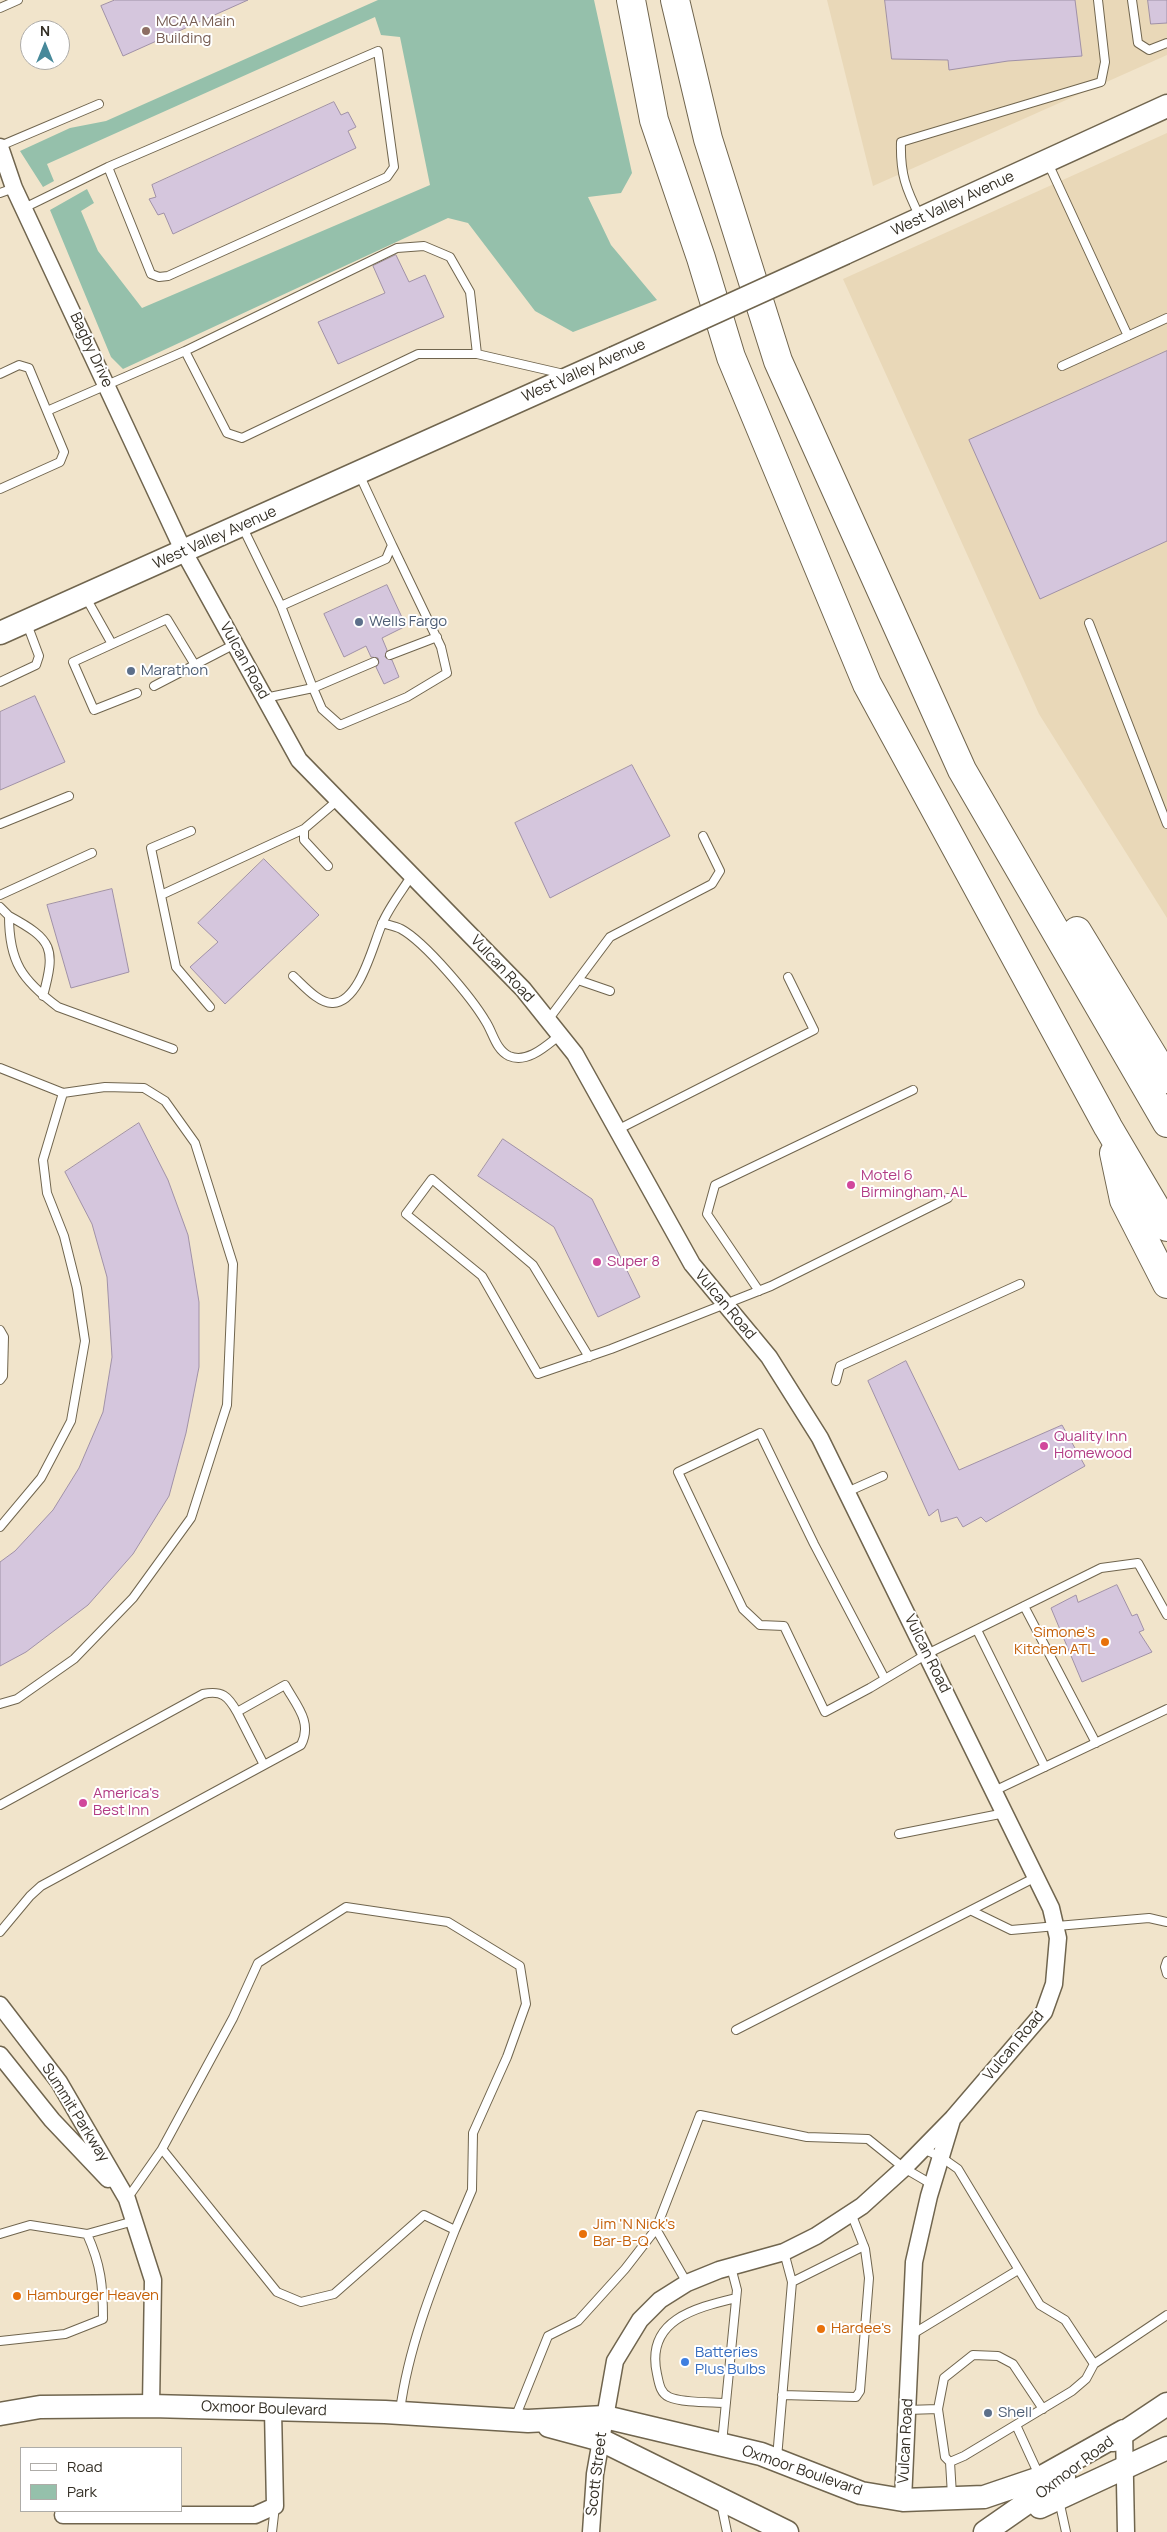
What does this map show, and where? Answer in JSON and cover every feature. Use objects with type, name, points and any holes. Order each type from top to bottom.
[{"type":"highway","points":[[631,0],[654,120],[701,258],[731,357],[867,684],[1108,1127],[1167,1227]]},
{"type":"highway","points":[[675,0],[708,140],[778,361],[962,770],[1167,1123]]},
{"type":"highway","points":[[962,770],[1028,852],[1167,1079]]},
{"type":"highway","points":[[1108,1127],[1124,1200],[1167,1284]]},
{"type":"main road","name":"West Valley Avenue","points":[[0,634],[614,358],[1167,106]]},
{"type":"main road","name":"Oxmoor Road","points":[[985,2532],[1059,2481],[1124,2431],[1167,2404]]},
{"type":"main road","name":"Oxmoor Boulevard","points":[[0,2414],[40,2407],[151,2406],[400,2413],[521,2420],[604,2417],[722,2444],[777,2460],[860,2493],[903,2500],[984,2496],[1040,2478],[1124,2431]]},
{"type":"main road","name":"Oxmoor Boulevard","points":[[521,2420],[600,2440],[787,2532]]},
{"type":"main road","name":"Oxmoor Road","points":[[985,2532],[1167,2448]]},
{"type":"street","name":"Bagby Drive","points":[[0,147],[7,191],[24,208],[184,552]]},
{"type":"street","name":"Vulcan Road","points":[[184,552],[299,760],[523,989],[575,1054],[692,1264],[769,1356],[820,1438],[1052,1908],[1058,1938],[1054,1984],[1044,2012],[952,2118],[904,2168],[851,2213],[816,2236],[784,2252],[731,2266],[687,2283],[660,2300],[640,2320],[615,2361],[604,2417]]},
{"type":"street","name":"Summit Parkway","points":[[2,2011],[59,2082],[127,2199],[153,2280],[151,2406]]},
{"type":"street","name":"Summit Parkway","points":[[0,2055],[52,2120],[127,2199]]},
{"type":"street","name":"Vulcan Road","points":[[903,2500],[914,2262],[952,2118]]},
{"type":"street","points":[[63,2515],[255,2515],[275,2506],[273,2410]]},
{"type":"street","name":"Scott Street","points":[[591,2532],[595,2474],[604,2417]]},
{"type":"street","points":[[1124,2431],[1126,2532]]},
{"type":"lane","points":[[0,8],[18,0]]},
{"type":"lane","points":[[921,219],[906,190],[902,175],[901,142],[1101,82],[1105,62],[1098,0]]},
{"type":"lane","points":[[1132,0],[1138,43],[1149,50],[1167,43]]},
{"type":"lane","points":[[24,208],[108,167],[378,51],[394,167],[387,177],[168,276],[160,277],[151,274],[108,167]]},
{"type":"lane","points":[[0,147],[99,104]]},
{"type":"lane","points":[[1048,161],[1128,336]]},
{"type":"lane","points":[[47,411],[185,351],[397,248],[424,246],[450,257],[470,292],[477,354]]},
{"type":"lane","points":[[1062,366],[1167,318]]},
{"type":"lane","points":[[185,351],[227,433],[242,438],[418,354],[477,354],[573,376]]},
{"type":"lane","points":[[0,374],[19,365],[28,368],[64,452],[60,462],[0,488]]},
{"type":"lane","points":[[242,526],[281,606],[322,709],[340,725],[407,697],[448,673],[437,637],[359,473]]},
{"type":"lane","points":[[281,606],[386,559],[392,545]]},
{"type":"lane","points":[[85,596],[112,644]]},
{"type":"lane","points":[[137,693],[94,710],[73,662],[167,619],[195,664]]},
{"type":"lane","points":[[0,682],[36,665],[39,656],[26,622]]},
{"type":"lane","points":[[1089,623],[1167,824]]},
{"type":"lane","points":[[390,655],[437,637]]},
{"type":"lane","points":[[154,686],[235,644]]},
{"type":"lane","points":[[265,698],[313,688],[374,662]]},
{"type":"lane","points":[[0,824],[69,796]]},
{"type":"lane","points":[[161,894],[304,829],[338,800]]},
{"type":"lane","points":[[304,829],[304,840],[328,866]]},
{"type":"lane","points":[[191,831],[151,848],[176,968],[210,1007]]},
{"type":"lane","points":[[548,1020],[610,937],[712,884],[720,871],[703,836]]},
{"type":"lane","points":[[0,895],[92,853]]},
{"type":"lane","points":[[293,976],[324,1002],[335,1003],[344,999],[362,975],[382,923],[412,875]]},
{"type":"lane","points":[[0,907],[9,916],[36,930],[44,938],[51,966],[43,996]]},
{"type":"lane","points":[[9,916],[9,937],[19,972],[43,996],[58,1007],[173,1049]]},
{"type":"lane","points":[[382,923],[401,929],[469,995],[487,1023],[497,1046],[510,1056],[524,1057],[539,1052],[560,1035]]},
{"type":"lane","points":[[618,1130],[814,1030],[788,977]]},
{"type":"lane","points":[[578,980],[610,991]]},
{"type":"lane","points":[[0,1068],[64,1093],[106,1087],[144,1088],[165,1101],[195,1143],[233,1264],[227,1405],[191,1518],[133,1598],[74,1659],[17,1698],[0,1704]]},
{"type":"lane","points":[[759,1291],[707,1214],[715,1185],[913,1090]]},
{"type":"lane","points":[[0,1526],[41,1478],[71,1420],[85,1341],[77,1288],[64,1236],[47,1193],[43,1160],[64,1093]]},
{"type":"lane","points":[[589,1356],[533,1265],[432,1178],[406,1214],[482,1276],[538,1374],[589,1356],[759,1291],[948,1198]]},
{"type":"lane","points":[[836,1381],[840,1366],[1020,1284]]},
{"type":"lane","points":[[0,1330],[4,1337],[3,1376],[0,1380]]},
{"type":"lane","points":[[885,1679],[814,1544],[760,1433],[678,1472],[743,1609],[760,1625],[784,1626],[825,1712],[885,1679],[927,1654],[1101,1568],[1138,1564],[1167,1615]]},
{"type":"lane","points":[[847,1492],[883,1476]]},
{"type":"lane","points":[[1024,1606],[1096,1743]]},
{"type":"lane","points":[[977,1630],[1045,1767]]},
{"type":"lane","points":[[2,1930],[30,1896],[42,1886],[302,1745],[307,1734],[306,1722],[285,1685],[237,1712]]},
{"type":"lane","points":[[0,1805],[203,1694],[222,1693],[229,1698],[264,1765]]},
{"type":"lane","points":[[994,1791],[1167,1709]]},
{"type":"lane","points":[[899,1834],[1005,1813]]},
{"type":"lane","points":[[736,2030],[1036,1878]]},
{"type":"lane","points":[[127,2199],[162,2150],[233,2018],[258,1963],[346,1907],[448,1922],[520,1966],[526,2004],[507,2057],[473,2133],[472,2190],[432,2286],[407,2370],[400,2413]]},
{"type":"lane","points":[[972,1911],[1011,1930],[1148,1918],[1167,1922]]},
{"type":"lane","points":[[0,1919],[2,1930]]},
{"type":"lane","points":[[1167,1961],[1165,1967],[1167,1974]]},
{"type":"lane","points":[[521,2420],[548,2336],[578,2321],[625,2269],[656,2229],[700,2115],[807,2137],[868,2139],[904,2168],[933,2185]]},
{"type":"lane","points":[[923,2149],[942,2157],[958,2169],[1040,2305],[1065,2320],[1094,2364]]},
{"type":"lane","points":[[162,2150],[277,2292],[301,2302],[334,2294],[424,2215],[455,2230]]},
{"type":"lane","points":[[782,2395],[856,2397],[860,2390],[869,2278],[864,2246],[851,2213]]},
{"type":"lane","points":[[0,2234],[30,2225],[87,2234],[134,2221]]},
{"type":"lane","points":[[656,2229],[687,2283]]},
{"type":"lane","points":[[0,2341],[65,2334],[103,2319],[103,2294],[99,2262],[87,2234]]},
{"type":"lane","points":[[792,2282],[864,2246]]},
{"type":"lane","points":[[777,2460],[792,2282],[784,2252]]},
{"type":"lane","points":[[722,2444],[737,2290],[731,2266]]},
{"type":"lane","points":[[911,2335],[1018,2270]]},
{"type":"lane","points":[[726,2402],[678,2399],[668,2397],[662,2392],[656,2368],[657,2344],[663,2330],[672,2321],[686,2314],[736,2298]]},
{"type":"lane","points":[[950,2462],[964,2456],[1072,2392],[1086,2378],[1094,2364],[1167,2315]]},
{"type":"lane","points":[[952,2498],[950,2462],[945,2457],[938,2409],[944,2378],[974,2355],[998,2356],[1013,2364],[1043,2409]]},
{"type":"lane","points":[[907,2410],[938,2409]]},
{"type":"lane","points":[[1016,2425],[1040,2478]]},
{"type":"lane","points":[[1059,2498],[1066,2532]]},
{"type":"lane","points":[[720,2499],[727,2532]]},
{"type":"lane","points":[[272,2532],[275,2506]]},
{"type":"shaded area","points":[[827,0],[1167,0],[1167,55],[873,186]]},
{"type":"shaded area","points":[[1167,133],[1167,918],[1039,714],[843,279]]},
{"type":"green space","points":[[378,0],[594,0],[632,173],[621,193],[588,197],[611,245],[657,300],[573,332],[535,311],[468,223],[448,218],[123,369],[111,357],[50,210],[87,189],[94,203],[81,211],[98,251],[142,308],[430,185],[400,37],[381,35],[375,17],[47,164],[54,181],[43,187],[20,151],[70,128],[106,121]]},
{"type":"building","name":"MCAA Main Building","points":[[115,0],[248,0],[123,56],[101,6]]},
{"type":"building","points":[[885,0],[1075,0],[1082,56],[1008,61],[949,70],[948,60],[892,59]]},
{"type":"building","points":[[1148,0],[1167,0],[1167,23],[1151,24]]},
{"type":"building","points":[[334,102],[341,115],[348,112],[356,127],[348,131],[356,148],[173,234],[164,213],[158,215],[149,199],[156,197],[152,185]]},
{"type":"building","points":[[396,255],[409,282],[425,275],[444,317],[338,364],[318,322],[385,293],[373,266]]},
{"type":"building","points":[[1167,351],[1167,541],[1040,599],[969,440]]},
{"type":"building","points":[[387,585],[406,626],[382,638],[387,650],[385,657],[392,660],[399,677],[384,684],[376,667],[379,663],[378,658],[371,657],[366,646],[344,657],[324,614]]},
{"type":"building","points":[[35,696],[65,762],[0,790],[0,712]]},
{"type":"building","points":[[632,765],[670,836],[550,898],[515,823]]},
{"type":"building","points":[[264,859],[319,915],[225,1004],[190,967],[218,942],[198,923]]},
{"type":"building","points":[[112,889],[129,972],[71,988],[47,905]]},
{"type":"building","points":[[139,1123],[168,1180],[188,1235],[199,1302],[199,1367],[186,1433],[169,1496],[133,1554],[88,1605],[26,1652],[0,1666],[0,1562],[15,1551],[53,1510],[79,1468],[103,1412],[112,1357],[107,1277],[92,1224],[65,1172]]},
{"type":"building","name":"Super 8","points":[[503,1139],[592,1199],[640,1297],[598,1317],[554,1227],[478,1176]]},
{"type":"building","name":"Quality Inn Homewood","points":[[906,1361],[959,1470],[1062,1425],[1085,1466],[986,1522],[981,1517],[963,1527],[957,1517],[941,1522],[938,1509],[929,1516],[868,1381]]},
{"type":"building","name":"Simone's Kitchen ATL","points":[[1117,1585],[1132,1616],[1137,1614],[1144,1630],[1139,1632],[1152,1652],[1082,1682],[1051,1608],[1076,1595],[1078,1602]]},
{"type":"place","name":"MCAA Main Building","points":[[146,31]]},
{"type":"place","name":"Wells Fargo","points":[[359,622]]},
{"type":"place","name":"Marathon","points":[[131,671]]},
{"type":"place","name":"Motel 6 Birmingham, AL","points":[[851,1185]]},
{"type":"place","name":"Super 8","points":[[597,1262]]},
{"type":"place","name":"Quality Inn Homewood","points":[[1044,1446]]},
{"type":"place","name":"Simone's Kitchen ATL","points":[[1105,1642]]},
{"type":"place","name":"America's Best Inn","points":[[83,1803]]},
{"type":"place","name":"Jim 'N Nick's Bar-B-Q","points":[[583,2234]]},
{"type":"place","name":"Hamburger Heaven","points":[[17,2296]]},
{"type":"place","name":"Hardee's","points":[[821,2329]]},
{"type":"place","name":"Batteries Plus Bulbs","points":[[685,2362]]},
{"type":"place","name":"Shell","points":[[988,2413]]}]
